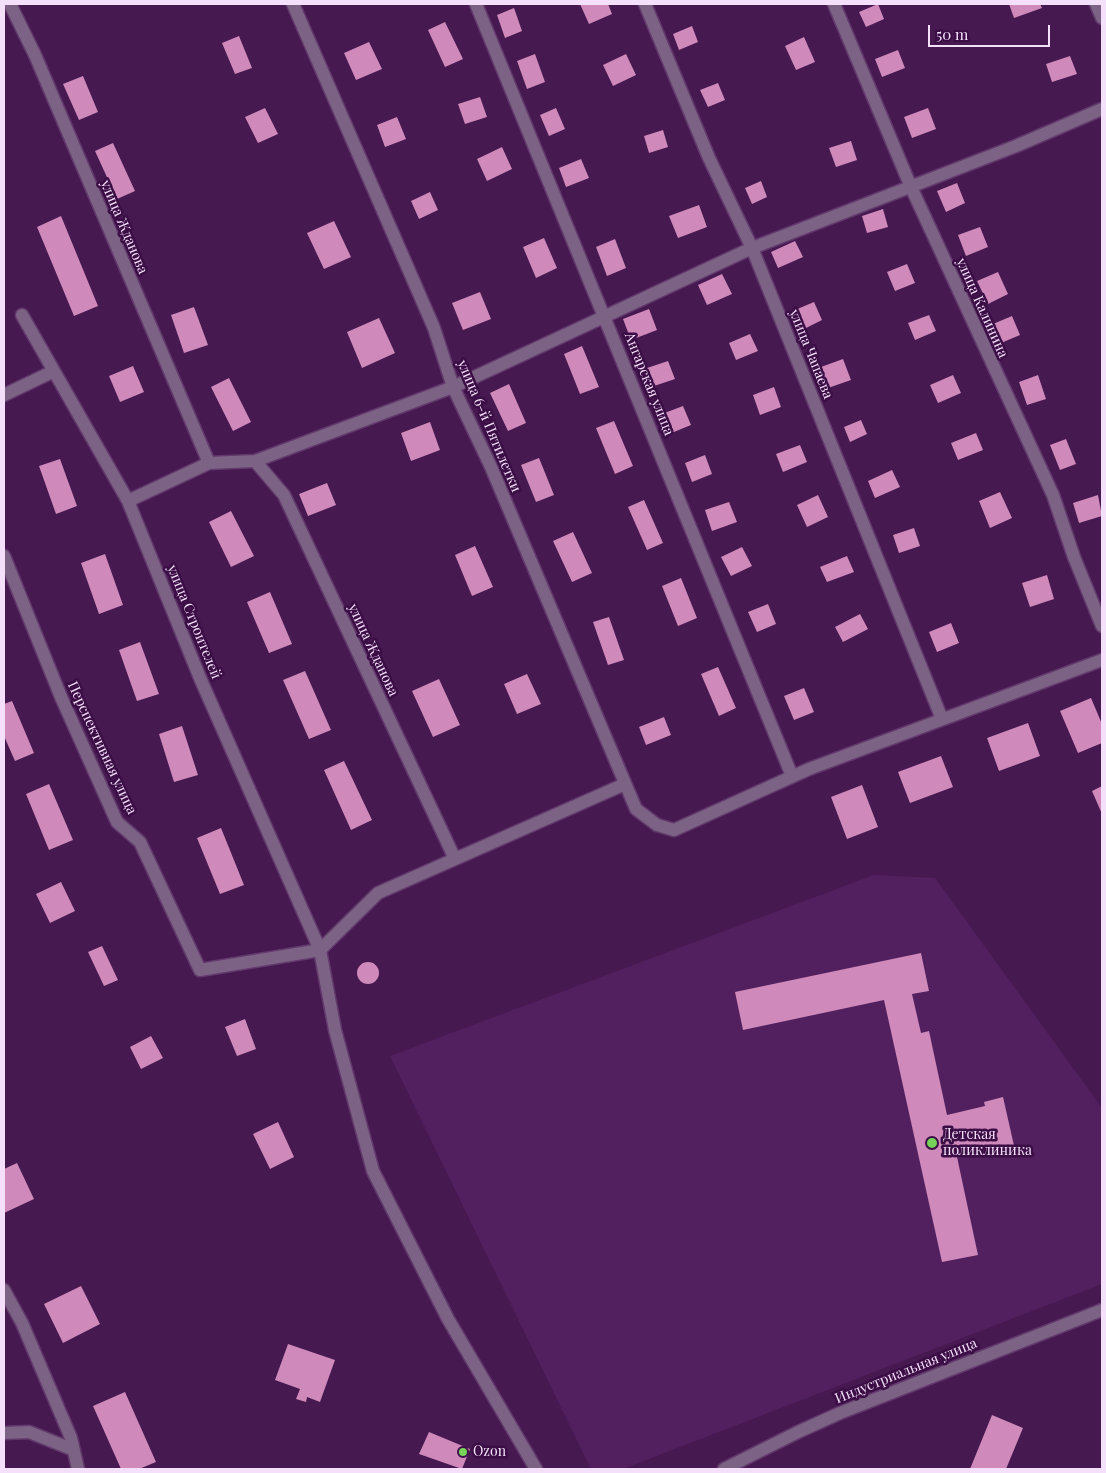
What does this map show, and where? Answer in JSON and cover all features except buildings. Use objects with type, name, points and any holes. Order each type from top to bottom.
[{"type":"street","name":"улица Жданова","points":[[10,4],[35,55],[208,463]]},
{"type":"street","name":"улица 6-й Пятилетки","points":[[293,4],[434,328],[453,387],[491,467],[636,809],[657,825],[674,830],[792,776]]},
{"type":"street","name":"Ангарская улица","points":[[476,4],[792,776]]},
{"type":"street","name":"улица Чапаева","points":[[645,4],[709,158],[752,248],[942,719]]},
{"type":"street","name":"улица Калинина","points":[[834,4],[910,187],[1053,496],[1074,557],[1102,626]]},
{"type":"street","points":[[1096,4],[1102,18]]},
{"type":"street","points":[[128,501],[208,463],[255,461],[453,387],[752,248],[1016,146],[1102,109]]},
{"type":"street","name":"улица Строителей","points":[[22,315],[128,501],[200,678],[320,950],[335,1030],[373,1171],[448,1319],[536,1469]]},
{"type":"street","points":[[4,395],[54,372]]},
{"type":"street","name":"улица Жданова","points":[[255,461],[284,495],[455,859]]},
{"type":"street","name":"Перспективная улица","points":[[4,556],[61,697],[117,822],[140,842],[200,970],[320,950]]},
{"type":"street","points":[[792,776],[1102,660]]},
{"type":"street","points":[[320,950],[378,893],[625,784]]},
{"type":"street","points":[[4,1290],[22,1323],[71,1438],[78,1469]]},
{"type":"street","name":"Индустриальная улица","points":[[724,1469],[840,1413],[1102,1310]]},
{"type":"street","points":[[4,1433],[29,1432],[74,1450]]},
{"type":"shaded area","points":[[874,875],[935,878],[1102,1108],[1102,1284],[623,1469],[591,1469],[390,1056]]},
{"type":"place","name":"Детская поликлиника","points":[[932,1143]]},
{"type":"place","name":"Ozon","points":[[463,1452]]}]
